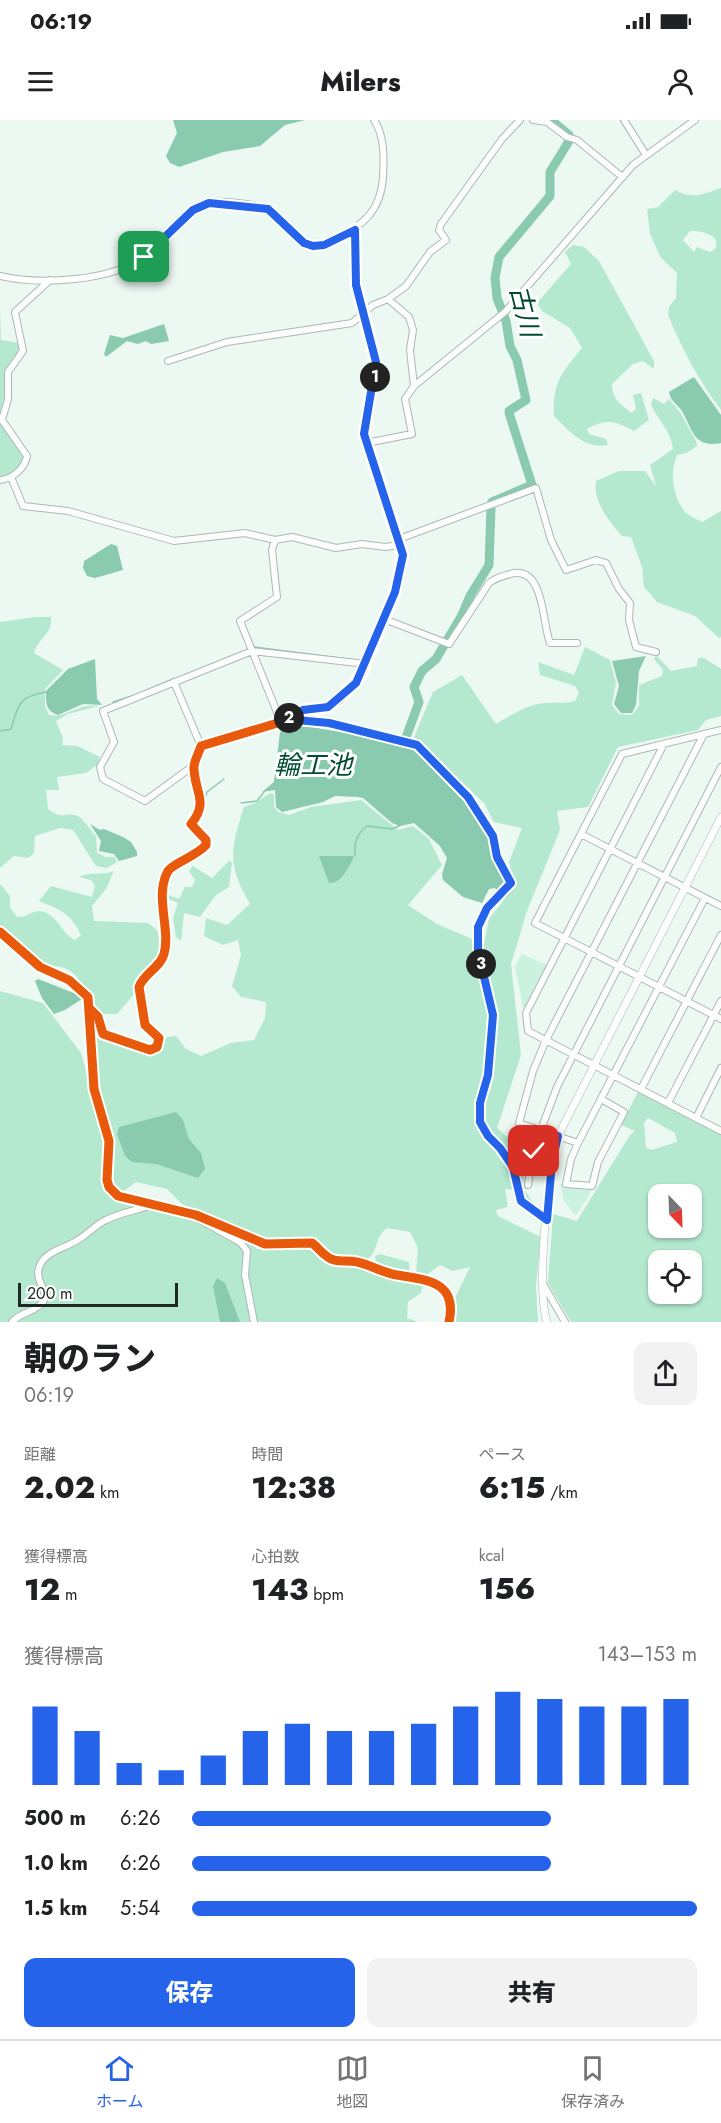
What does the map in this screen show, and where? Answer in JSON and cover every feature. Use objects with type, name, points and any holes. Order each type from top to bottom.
[{"type":"street","points":[[0,276],[50,280],[90,277],[122,269],[144,257],[193,210],[209,203],[268,209],[304,243],[313,246],[324,245],[355,230],[372,213],[381,189],[382,144],[374,120]]},
{"type":"street","points":[[168,361],[227,342],[352,322],[373,304],[388,298],[410,282],[430,252],[446,240],[439,230],[441,224],[502,139],[520,120]]},
{"type":"street","points":[[624,120],[646,154]]},
{"type":"street","points":[[366,443],[412,434],[405,399],[414,386],[504,313],[621,176],[646,154],[695,120]]},
{"type":"street","points":[[536,121],[548,121],[569,137],[587,146],[621,176]]},
{"type":"street","points":[[201,746],[284,721],[303,710],[334,704],[356,683],[366,664],[398,581],[403,555],[366,443],[364,430],[376,362],[354,271],[355,230]]},
{"type":"street","points":[[0,480],[11,477],[26,462],[27,456],[2,420],[8,399],[8,372],[23,351],[15,312],[50,280]]},
{"type":"street","points":[[388,298],[409,317],[413,330],[410,350],[414,386]]},
{"type":"street","points":[[11,477],[23,506],[68,511],[174,541],[245,533],[275,540],[292,537],[336,549],[362,544],[385,547],[536,488],[551,540],[566,570],[596,560],[606,563],[613,579],[630,603],[629,620],[636,647],[656,652]]},
{"type":"street","points":[[275,540],[272,550],[277,597],[240,621],[284,721]]},
{"type":"street","points":[[384,619],[449,644],[489,584],[495,579],[516,573],[524,575],[536,586],[550,643],[577,643]]},
{"type":"street","points":[[193,766],[145,801],[103,780],[99,772],[114,742],[103,711],[252,651],[366,664]]},
{"type":"street","points":[[90,1009],[98,1017],[104,1034],[150,1050],[159,1045],[159,1038],[144,1021],[140,987],[143,980],[159,964],[164,954],[162,890],[172,867],[196,856],[206,845],[206,840],[190,824],[200,806],[193,766],[201,746],[174,682]]},
{"type":"street","points":[[284,721],[329,723],[405,740],[429,755],[468,797],[493,836],[497,857],[511,883],[487,908],[478,927],[478,951],[493,1015],[488,1075],[480,1103],[480,1122],[488,1136],[500,1148],[513,1167],[521,1201],[547,1220]]},
{"type":"street","points":[[721,730],[622,754],[535,922],[721,1019]]},
{"type":"street","points":[[578,1143],[519,1123],[533,1071],[546,1040],[704,734]]},
{"type":"street","points":[[664,744],[526,1013],[528,1031],[721,1131]]},
{"type":"street","points":[[528,1185],[540,1130],[573,1054],[721,767]]},
{"type":"street","points":[[547,1322],[543,1284],[552,1162],[558,1136],[721,817]]},
{"type":"street","points":[[581,834],[721,906]]},
{"type":"street","points":[[601,1099],[624,1112],[597,1162],[592,1186],[567,1184],[571,1159],[578,1143],[705,898]]},
{"type":"street","points":[[0,932],[40,967],[81,988],[88,997],[94,1089],[109,1141],[106,1172],[109,1187],[118,1196],[196,1215],[265,1244],[312,1243],[327,1258],[358,1262],[395,1275],[429,1279],[438,1284],[446,1296],[450,1309],[449,1322]]},
{"type":"street","points":[[641,1089],[721,935]]},
{"type":"street","points":[[668,1103],[721,1001]]},
{"type":"street","points":[[696,1118],[721,1068]]},
{"type":"street","points":[[12,1322],[16,1317],[41,1305],[46,1296],[38,1278],[39,1268],[45,1258],[78,1240],[104,1220],[156,1204]]},
{"type":"street","points":[[196,1215],[200,1220],[240,1242],[247,1251],[246,1275],[254,1322]]},
{"type":"street","points":[[543,1284],[565,1322]]},
{"type":"shaded area","points":[[721,188],[721,410],[705,388],[668,315],[669,307],[676,298],[677,273],[661,258],[650,234],[647,209],[658,207],[675,190],[693,195]],"holes":[[[690,231],[710,235],[716,240],[716,248],[710,252],[697,247],[694,252],[683,240]]]},
{"type":"shaded area","points":[[573,245],[584,247],[599,261],[654,361],[654,369],[643,361],[633,364],[612,384],[615,398],[632,413],[636,408],[633,395],[641,393],[649,420],[634,431],[611,422],[600,423],[587,429],[589,434],[606,439],[608,445],[592,445],[584,442],[554,416],[557,386],[569,364],[582,348],[570,328],[542,311],[537,303],[571,264],[565,252]]},
{"type":"shaded area","points":[[0,310],[1,340],[20,343],[16,358],[4,375],[4,399],[0,419]]},
{"type":"shaded area","points":[[653,398],[664,404],[669,399],[680,412],[696,441],[697,446],[686,453],[677,455],[673,469],[673,484],[681,506],[687,513],[702,522],[721,511],[721,637],[719,638],[695,616],[657,602],[644,587],[642,567],[631,537],[622,536],[599,504],[596,481],[619,471],[645,471],[656,486],[650,465],[673,449],[670,436],[651,404]]},
{"type":"shaded area","points":[[0,424],[24,454],[16,469],[0,477]]},
{"type":"shaded area","points":[[51,617],[51,623],[48,632],[34,653],[63,670],[45,689],[45,706],[49,715],[61,715],[85,706],[99,706],[68,714],[56,721],[63,738],[62,745],[77,746],[100,757],[97,765],[86,773],[57,777],[59,790],[46,790],[48,809],[60,815],[78,816],[84,821],[96,836],[97,853],[106,857],[115,857],[117,862],[107,868],[96,866],[73,830],[60,828],[35,836],[34,853],[28,858],[14,856],[0,868],[0,622]]},
{"type":"shaded area","points":[[585,647],[610,660],[616,683],[612,705],[619,714],[632,715],[639,706],[639,685],[662,676],[663,670],[654,659],[656,655],[671,671],[697,666],[698,658],[704,658],[721,669],[721,716],[706,720],[698,730],[618,747],[588,807],[557,811],[560,830],[527,911],[511,964],[521,1055],[497,1128],[515,1144],[514,1156],[525,1161],[523,1188],[539,1211],[515,1190],[505,1189],[508,1207],[496,1210],[498,1216],[541,1237],[536,1286],[538,1322],[454,1322],[453,1302],[470,1267],[453,1271],[440,1265],[428,1274],[416,1273],[418,1248],[410,1232],[387,1228],[368,1259],[337,1258],[314,1242],[269,1240],[204,1215],[182,1204],[167,1189],[136,1182],[120,1194],[113,1186],[109,1173],[112,1143],[97,1094],[93,1014],[96,1017],[99,1032],[149,1051],[159,1049],[167,1037],[176,1036],[186,1049],[201,1056],[231,1043],[254,1040],[265,1018],[266,1002],[241,997],[232,986],[241,955],[238,940],[223,945],[204,936],[206,918],[227,925],[250,904],[237,878],[233,857],[244,807],[270,793],[274,794],[274,806],[278,812],[289,815],[311,807],[361,800],[398,830],[413,826],[429,839],[442,865],[408,905],[437,924],[484,944],[489,919],[515,886],[509,862],[522,828],[494,822],[484,803],[414,737],[433,692],[462,675],[496,724],[532,705],[575,701],[579,693],[575,686],[540,675],[538,662],[574,675]]},
{"type":"shaded area","points":[[229,861],[232,863],[229,887],[216,895],[200,917],[184,913],[181,941],[176,937],[173,918],[178,903],[165,897],[165,894],[179,899],[185,887],[192,887],[195,880],[189,871],[193,866],[212,878]]},
{"type":"shaded area","points":[[114,871],[106,889],[92,906],[94,921],[148,923],[157,930],[160,943],[159,958],[139,981],[136,992],[117,1014],[100,1014],[76,976],[67,969],[36,959],[0,925],[0,884],[10,896],[10,907],[17,917],[36,911],[51,915],[75,940],[81,935],[69,917],[39,901],[51,886],[92,897],[95,886],[91,880],[79,877]]},
{"type":"shaded area","points":[[522,954],[547,965],[524,1012],[515,967]]},
{"type":"shaded area","points":[[0,991],[43,1003],[81,1053],[106,1143],[104,1180],[112,1198],[168,1210],[211,1223],[246,1239],[257,1249],[312,1247],[330,1265],[349,1263],[394,1278],[424,1281],[421,1293],[408,1302],[407,1318],[418,1322],[0,1322]]},
{"type":"shaded area","points":[[638,1092],[721,1135],[721,1322],[571,1322],[548,1283],[553,1214],[577,1221],[630,1135],[635,1131],[621,1125]],"holes":[[[648,1118],[675,1133],[677,1142],[651,1150],[646,1147],[644,1123]]]},
{"type":"shaded area","points":[[560,1184],[593,1188],[576,1216],[564,1201]]},
{"type":"shaded area","points":[[380,1254],[409,1262],[410,1273],[377,1265],[375,1256]]},
{"type":"water","points":[[173,120],[305,120],[285,125],[260,146],[223,152],[179,167],[170,163],[166,156],[177,133]]},
{"type":"water","points":[[164,324],[169,341],[151,344],[146,341],[138,344],[127,341],[106,357],[104,354],[110,335],[123,338]]},
{"type":"water","points":[[694,377],[721,415],[721,443],[712,444],[699,440],[682,411],[672,400],[669,392]]},
{"type":"water","points":[[111,544],[117,546],[123,570],[95,578],[87,576],[83,568],[84,561]]},
{"type":"water","points":[[646,656],[639,671],[636,705],[632,713],[621,713],[614,704],[619,686],[612,661]]},
{"type":"water","points":[[95,659],[97,699],[102,705],[83,704],[58,715],[48,709],[46,691],[68,669]]},
{"type":"water","name":"輪工池","points":[[300,725],[404,743],[427,758],[463,797],[483,824],[495,846],[508,883],[499,893],[495,888],[489,889],[482,903],[463,897],[443,880],[442,874],[447,858],[440,846],[414,823],[400,826],[392,823],[363,798],[335,796],[323,802],[282,812],[276,807],[275,790],[262,792],[274,782],[280,732]]},
{"type":"water","points":[[90,824],[131,842],[137,856],[119,861],[114,854],[99,851],[101,841]]},
{"type":"water","points":[[319,856],[353,856],[353,859],[341,878],[329,883]]},
{"type":"water","points":[[38,979],[79,995],[82,999],[54,1014],[42,998],[35,981]]},
{"type":"water","points":[[176,1112],[183,1120],[189,1139],[201,1153],[205,1169],[198,1178],[156,1164],[132,1162],[125,1156],[117,1134],[119,1127]]},
{"type":"water","points":[[217,1278],[225,1283],[240,1322],[220,1322],[213,1286]]},
{"type":"waterway","name":"古川","points":[[492,502],[532,485],[509,411],[526,400],[517,360],[510,346],[506,321],[497,298],[495,278],[499,257],[550,196],[550,172],[569,141],[569,135],[551,120]]},
{"type":"waterway","name":"古川","points":[[404,743],[419,702],[414,687],[422,671],[436,659],[489,565],[491,508]]},
{"type":"waterway","points":[[254,647],[363,661]]},
{"type":"waterway","points":[[145,691],[173,679]]},
{"type":"waterway","points":[[0,731],[11,729],[18,708],[25,699],[46,692]]},
{"type":"waterway","points":[[113,702],[132,696]]},
{"type":"waterway","points":[[199,817],[207,792],[224,779]]},
{"type":"waterway","points":[[241,803],[257,801],[264,792]]},
{"type":"waterway","points":[[355,856],[356,840],[367,826],[392,829],[401,825]]},
{"type":"cycle path","points":[[90,1009],[98,1017],[103,1034],[150,1050],[157,1047],[159,1038],[145,1025],[139,987],[164,954],[166,934],[162,891],[168,871],[206,845],[206,840],[191,824],[199,810],[200,803],[194,766],[201,746],[281,722],[303,710],[328,707],[339,700],[360,677],[395,592],[403,555],[364,434],[376,362],[356,285],[355,229]]},
{"type":"cycle path","points":[[0,932],[40,967],[69,980],[88,997],[94,1089],[109,1141],[107,1180],[109,1187],[118,1196],[196,1215],[265,1244],[312,1243],[334,1260],[357,1262],[392,1274],[429,1281],[444,1290],[449,1298],[451,1308],[449,1322]]},
{"type":"route","points":[[144,257],[193,210],[215,202],[268,209],[308,245],[324,245],[355,230],[356,285],[376,362],[364,434],[403,555],[395,592],[356,683],[334,704],[328,707],[303,710],[286,719],[329,723],[414,743],[429,755],[468,797],[485,822],[493,836],[497,857],[511,885],[487,908],[478,927],[478,951],[493,1015],[488,1042],[488,1075],[480,1103],[480,1122],[488,1136],[500,1148],[513,1167],[521,1201],[537,1215],[547,1220],[552,1162],[558,1136],[540,1130],[534,1151]]}]
